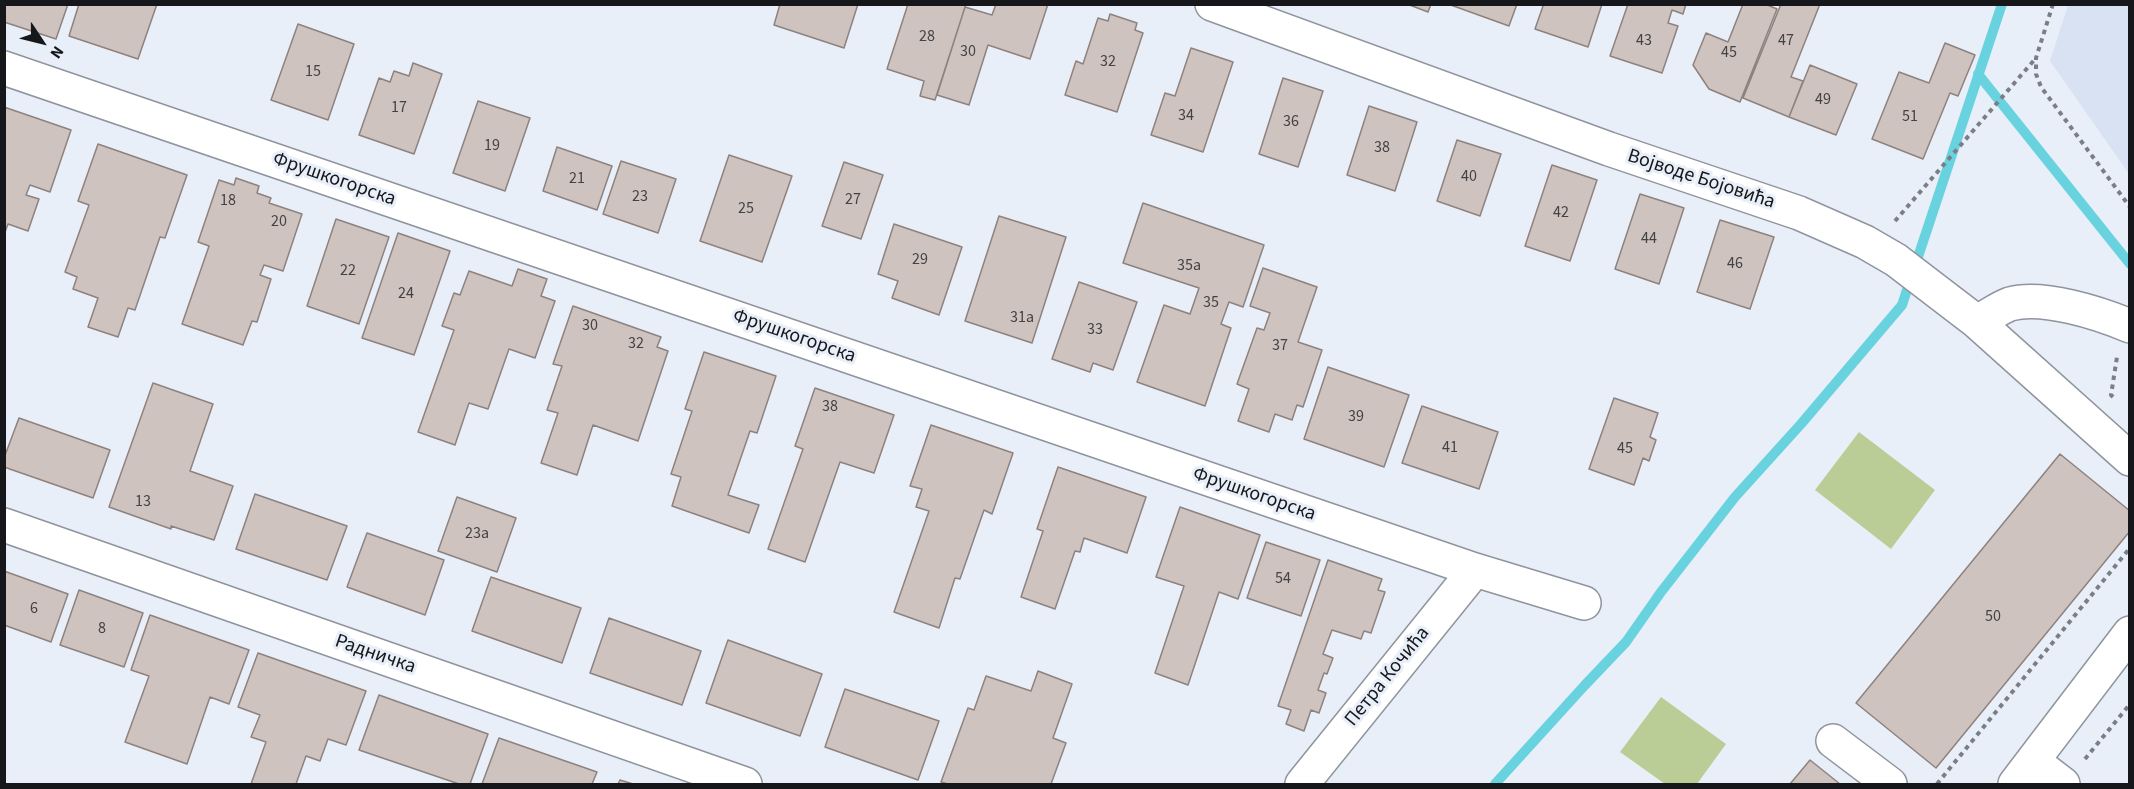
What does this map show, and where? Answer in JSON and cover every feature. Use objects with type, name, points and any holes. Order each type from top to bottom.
[{"type":"street","name":"Војводе Бојовића","points":[[1212,4],[1609,149],[1799,213],[1884,253],[1930,284],[1977,322],[2130,459]]},
{"type":"street","name":"Фрушкогорска","points":[[4,68],[1474,570],[1584,603]]},
{"type":"street","points":[[1977,322],[2010,304],[2042,302],[2084,309],[2126,324]]},
{"type":"street","name":"Радничка","points":[[4,525],[745,784]]},
{"type":"street","name":"Петра Кочића","points":[[1302,784],[1474,570]]},
{"type":"street","points":[[2024,773],[2130,633]]},
{"type":"street","points":[[1833,741],[1890,784]]},
{"type":"street","points":[[2024,773],[2071,776]]},
{"type":"path","points":[[2053,4],[2036,58],[2036,74],[2041,87],[2130,207]]},
{"type":"path","points":[[1884,253],[1934,177],[2036,58]]},
{"type":"path","points":[[2117,400],[2111,395],[2126,324]]},
{"type":"path","points":[[1937,784],[2130,549]]},
{"type":"path","points":[[2071,776],[2130,704]]},
{"type":"shaded area","points":[[2068,5],[2129,5],[2129,174],[2050,61]]},
{"type":"green space","points":[[1859,432],[1935,490],[1891,549],[1815,490]]},
{"type":"green space","points":[[1661,697],[1726,744],[1697,784],[1665,784],[1620,752]]},
{"type":"building","points":[[5,4],[68,4],[56,39],[4,22]]},
{"type":"building","points":[[79,4],[157,4],[138,59],[69,36]]},
{"type":"building","points":[[780,4],[858,4],[844,48],[774,25]]},
{"type":"building","points":[[908,4],[966,4],[935,100],[920,96],[924,81],[887,69]]},
{"type":"building","points":[[996,4],[1048,4],[1030,59],[988,45],[969,105],[937,95],[965,7],[992,15]]},
{"type":"building","points":[[1407,4],[1431,4],[1428,12]]},
{"type":"building","points":[[1448,4],[1517,4],[1509,26]]},
{"type":"building","points":[[1540,4],[1602,4],[1588,47],[1535,29],[1543,6]]},
{"type":"building","points":[[1628,4],[1686,4],[1683,14],[1672,10],[1668,23],[1678,26],[1662,73],[1610,56]]},
{"type":"building","points":[[1743,4],[1765,4],[1777,9],[1740,102],[1709,89],[1693,65],[1706,33],[1728,42]]},
{"type":"building","points":[[1781,4],[1820,4],[1791,77],[1803,81],[1789,117],[1743,98]]},
{"type":"building","points":[[1110,14],[1137,23],[1135,30],[1143,33],[1117,112],[1065,95],[1076,61],[1083,64],[1098,18],[1108,21]]},
{"type":"building","points":[[298,24],[354,44],[328,120],[271,100]]},
{"type":"building","points":[[1945,43],[1975,55],[1958,96],[1950,93],[1923,159],[1872,139],[1899,72],[1929,83]]},
{"type":"building","points":[[1191,48],[1233,62],[1203,152],[1151,135],[1165,93],[1175,96]]},
{"type":"building","points":[[413,63],[442,74],[414,154],[359,135],[379,78],[390,82],[394,71],[409,76]]},
{"type":"building","points":[[1810,65],[1857,84],[1836,135],[1789,117]]},
{"type":"building","points":[[1283,78],[1323,91],[1298,167],[1259,154]]},
{"type":"building","points":[[478,101],[530,118],[505,191],[453,173]]},
{"type":"building","points":[[1369,106],[1417,122],[1395,191],[1347,175]]},
{"type":"building","points":[[4,107],[71,130],[50,192],[30,185],[26,195],[39,199],[28,231],[8,224],[4,235]]},
{"type":"building","points":[[1457,140],[1501,154],[1480,216],[1437,201]]},
{"type":"building","points":[[98,144],[187,175],[165,238],[160,237],[135,310],[128,308],[118,337],[88,327],[98,298],[73,289],[77,277],[65,272],[89,205],[78,201]]},
{"type":"building","points":[[557,147],[612,166],[597,210],[543,191]]},
{"type":"building","points":[[729,155],[792,176],[762,262],[700,241]]},
{"type":"building","points":[[621,161],[676,179],[658,233],[603,214]]},
{"type":"building","points":[[844,162],[883,175],[861,239],[822,226]]},
{"type":"building","points":[[1552,165],[1597,180],[1570,261],[1525,246]]},
{"type":"building","points":[[236,178],[259,186],[257,193],[271,198],[269,203],[302,214],[283,271],[264,265],[260,275],[271,279],[257,322],[252,321],[243,345],[182,324],[209,246],[198,242],[219,180],[234,185]]},
{"type":"building","points":[[1640,194],[1684,208],[1659,284],[1615,269]]},
{"type":"building","points":[[1143,203],[1264,245],[1243,307],[1229,302],[1221,324],[1231,328],[1205,406],[1137,382],[1164,305],[1190,314],[1199,288],[1123,263]]},
{"type":"building","points":[[999,216],[1066,237],[1032,343],[965,321]]},
{"type":"building","points":[[336,219],[389,237],[359,324],[307,306]]},
{"type":"building","points":[[1720,220],[1774,237],[1750,309],[1697,292]]},
{"type":"building","points":[[894,224],[962,247],[939,315],[892,298],[898,281],[878,274]]},
{"type":"building","points":[[398,233],[450,251],[414,355],[362,338]]},
{"type":"building","points":[[1263,268],[1317,287],[1298,342],[1322,350],[1303,407],[1297,405],[1292,420],[1275,414],[1269,432],[1238,421],[1249,389],[1237,384],[1257,328],[1264,330],[1270,313],[1250,306]]},
{"type":"building","points":[[518,269],[547,279],[541,296],[555,301],[535,358],[509,349],[488,409],[469,403],[455,445],[418,432],[454,330],[442,326],[454,293],[460,295],[469,271],[512,286]]},
{"type":"building","points":[[1079,282],[1137,302],[1113,370],[1093,363],[1090,372],[1052,359]]},
{"type":"building","points":[[573,306],[661,337],[657,347],[668,351],[638,441],[593,425],[577,475],[541,463],[558,413],[547,410],[562,366],[553,364]]},
{"type":"building","points":[[704,352],[776,376],[757,433],[750,431],[728,495],[759,505],[749,533],[672,506],[681,477],[671,474],[692,411],[685,409]]},
{"type":"building","points":[[1328,367],[1409,395],[1384,467],[1304,439]]},
{"type":"building","points":[[153,383],[213,404],[190,471],[233,486],[214,540],[171,526],[171,529],[109,507]]},
{"type":"building","points":[[815,388],[894,415],[874,473],[840,462],[805,562],[768,549],[803,449],[795,446]]},
{"type":"building","points":[[1614,398],[1658,413],[1650,437],[1656,440],[1649,461],[1643,458],[1634,485],[1589,469]]},
{"type":"building","points":[[1422,406],[1498,432],[1479,489],[1402,463]]},
{"type":"building","points":[[19,418],[110,450],[93,498],[4,467],[4,458]]},
{"type":"building","points":[[931,425],[1013,453],[992,514],[984,510],[960,579],[955,578],[939,628],[894,612],[929,511],[916,507],[922,489],[910,486]]},
{"type":"building","points":[[2060,454],[2130,511],[2130,531],[1936,768],[1856,703]]},
{"type":"building","points":[[1058,467],[1146,497],[1127,553],[1084,538],[1080,552],[1075,551],[1055,609],[1021,597],[1043,531],[1037,529]]},
{"type":"building","points":[[255,494],[347,526],[327,580],[236,549]]},
{"type":"building","points":[[457,497],[516,518],[497,572],[438,551]]},
{"type":"building","points":[[1180,507],[1260,535],[1238,599],[1219,592],[1188,685],[1155,673],[1184,586],[1156,577]]},
{"type":"building","points":[[367,533],[444,560],[425,615],[347,587]]},
{"type":"building","points":[[1266,542],[1320,560],[1301,616],[1247,598]]},
{"type":"building","points":[[1328,560],[1382,579],[1378,590],[1385,592],[1371,633],[1364,631],[1361,639],[1332,630],[1323,654],[1333,658],[1318,690],[1326,693],[1319,713],[1311,710],[1304,731],[1286,724],[1291,710],[1278,706]]},
{"type":"building","points":[[4,571],[68,594],[51,642],[4,625]]},
{"type":"building","points":[[491,577],[581,608],[562,663],[472,631]]},
{"type":"building","points":[[79,590],[143,613],[124,667],[60,645]]},
{"type":"building","points":[[150,615],[249,650],[229,704],[210,697],[187,764],[125,742],[149,676],[131,670]]},
{"type":"building","points":[[609,618],[701,651],[682,705],[590,673]]},
{"type":"building","points":[[728,640],[822,674],[800,736],[706,703]]},
{"type":"building","points":[[258,653],[366,691],[346,745],[328,739],[320,761],[306,756],[296,784],[251,784],[266,742],[251,737],[260,715],[238,707]]},
{"type":"building","points":[[1038,671],[1072,684],[1053,738],[1066,743],[1051,784],[948,784],[941,782],[968,708],[974,710],[986,676],[1031,691]]},
{"type":"building","points":[[845,689],[939,721],[918,780],[825,747]]},
{"type":"building","points":[[379,695],[488,734],[470,784],[459,784],[359,750]]},
{"type":"building","points":[[499,738],[597,772],[592,784],[482,784]]},
{"type":"building","points":[[1810,760],[1840,784],[1790,784]]},
{"type":"building","points":[[620,780],[633,784],[618,784]]},
{"type":"waterway","points":[[1495,784],[1626,642],[1661,592],[1735,497],[1801,424],[1902,305],[2002,4]]},
{"type":"waterway","points":[[1978,74],[2130,264]]}]
